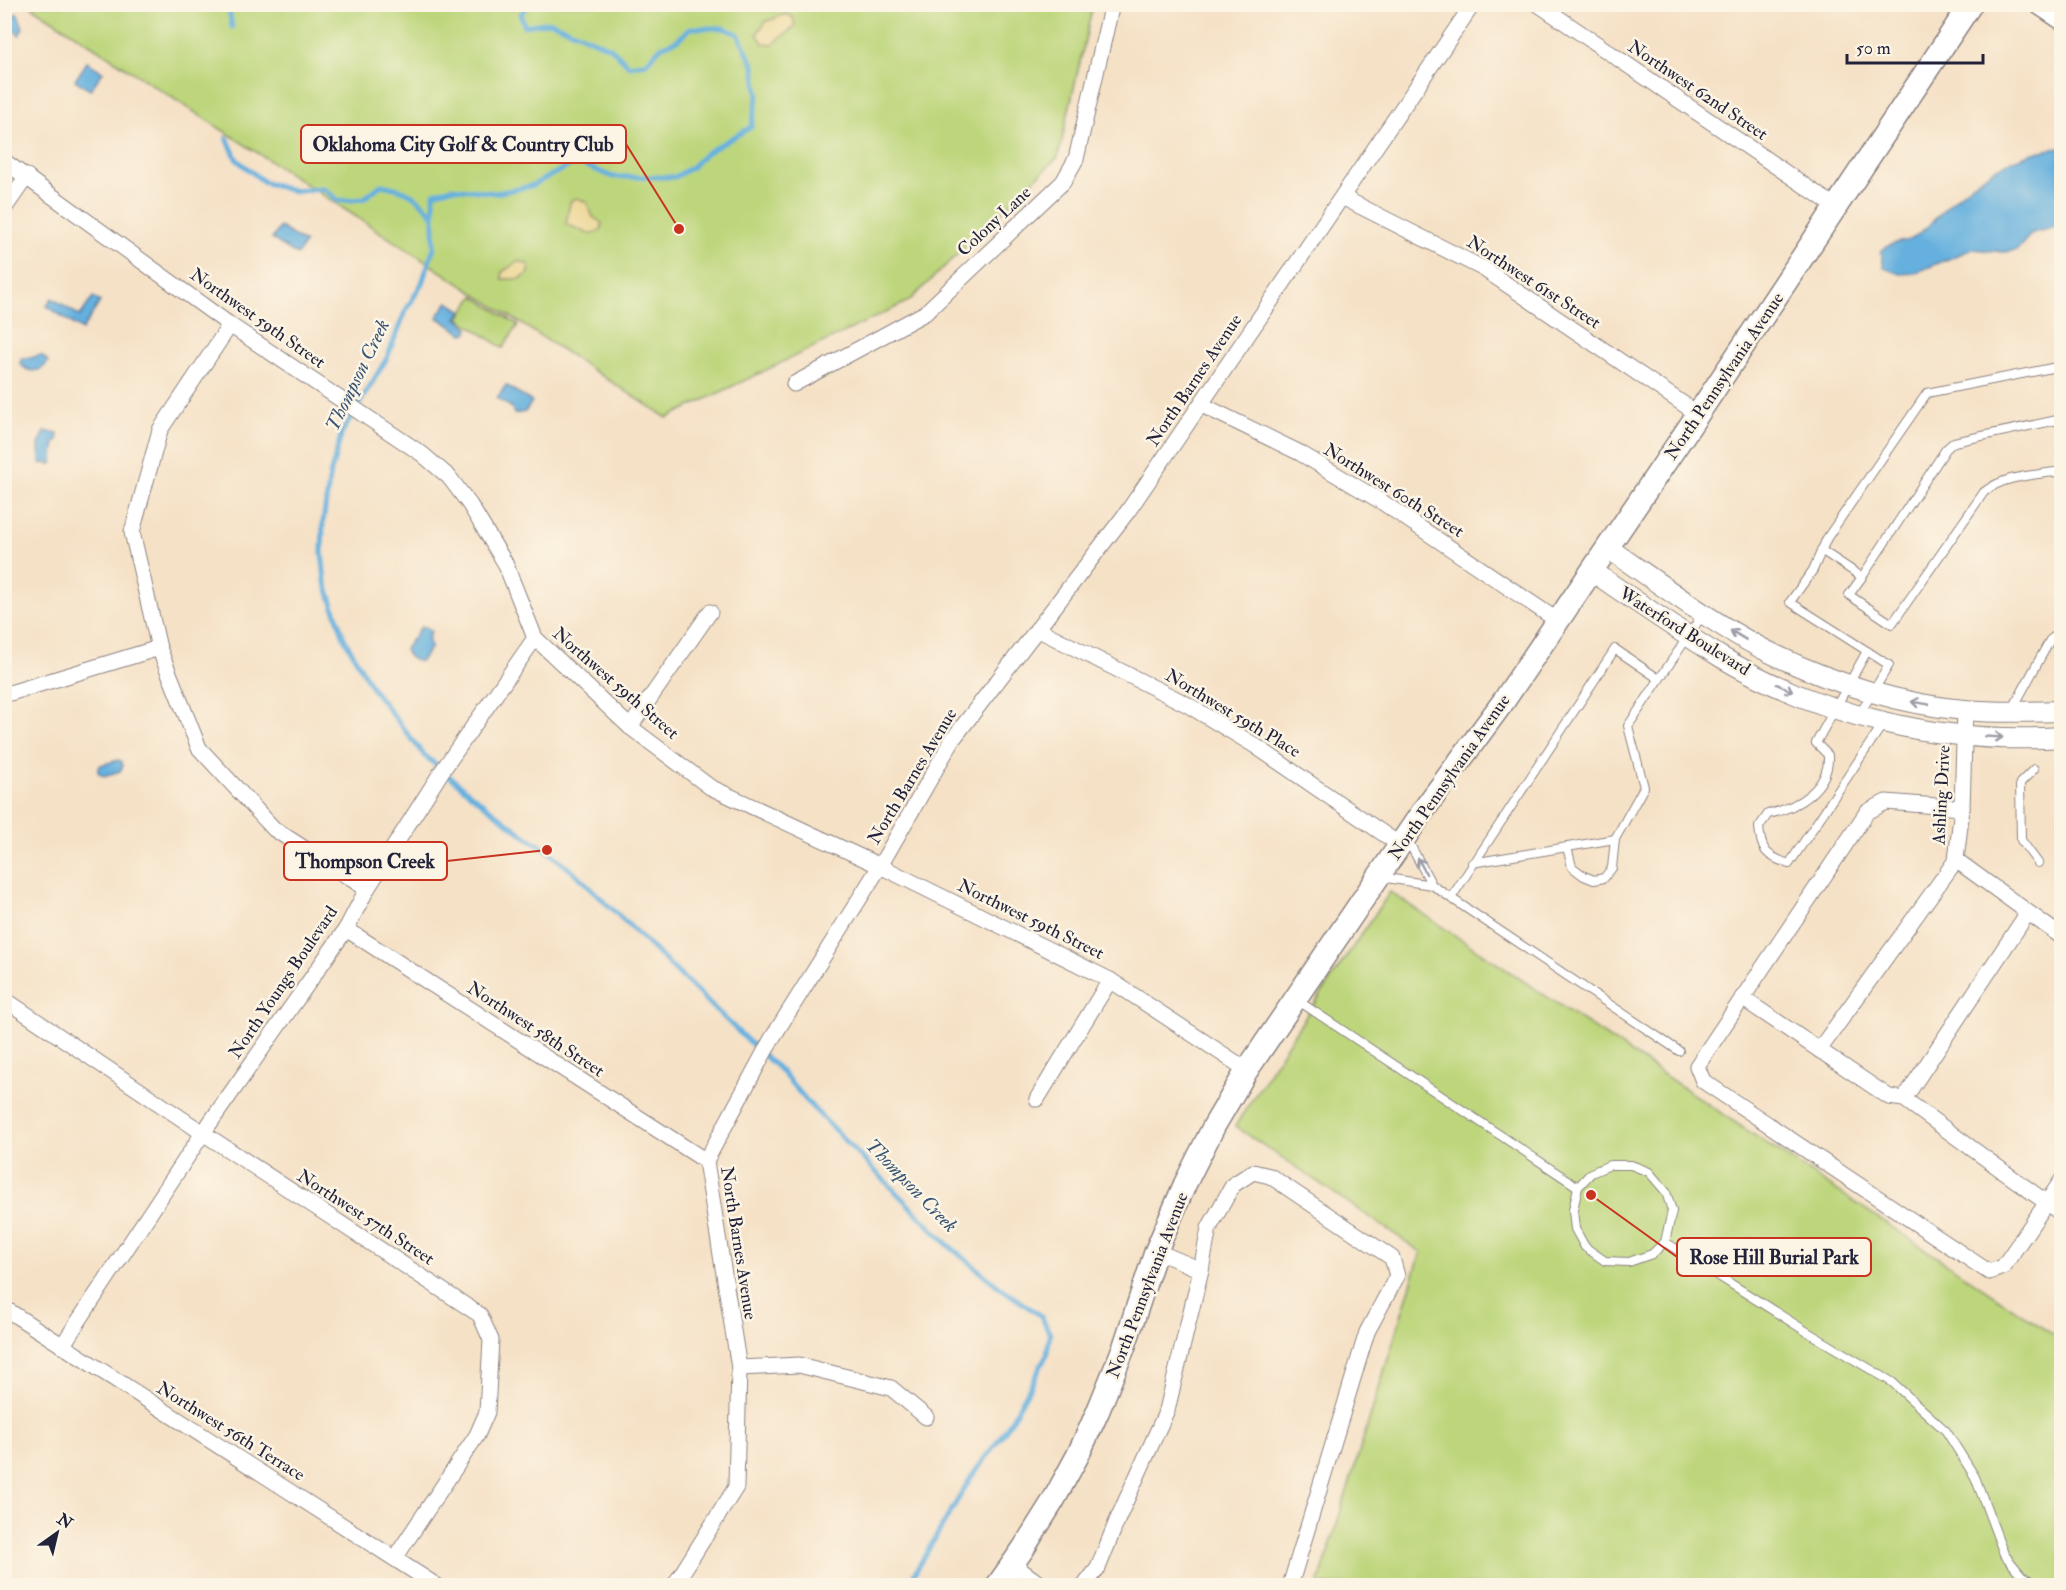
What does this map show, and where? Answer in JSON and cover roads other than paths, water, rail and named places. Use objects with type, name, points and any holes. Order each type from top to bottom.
[{"type":"main road","name":"North Pennsylvania Avenue","points":[[1005,1579],[1053,1501],[1098,1411],[1124,1347],[1156,1251],[1199,1155],[1247,1071],[1403,841],[1608,548],[1971,4]]},
{"type":"main road","points":[[2041,4],[2061,18]]},
{"type":"street","name":"Colony Lane","points":[[794,384],[925,313],[1063,182],[1076,159],[1112,4]]},
{"type":"street","name":"North Barnes Avenue","points":[[674,1586],[736,1487],[739,1368],[706,1161],[771,1040],[880,866],[952,739],[1128,511],[1473,4]]},
{"type":"street","name":"Northwest 62nd Street","points":[[1538,4],[1836,207]]},
{"type":"street","name":"Northwest 59th Street","points":[[4,161],[230,325],[369,418],[449,477],[470,505],[505,563],[535,638],[630,727],[710,787],[880,866],[1110,980],[1247,1071]]},
{"type":"street","points":[[4,210],[27,176]]},
{"type":"street","name":"Northwest 61st Street","points":[[1342,197],[1484,269],[1698,414]]},
{"type":"street","points":[[230,325],[160,430],[132,532],[159,648],[199,748],[274,829],[367,889]]},
{"type":"street","name":"Northwest 60th Street","points":[[1202,405],[1300,453],[1382,502],[1558,621]]},
{"type":"street","name":"Waterford Boulevard","points":[[1608,548],[1738,635],[1777,656],[1849,684],[1901,700],[1965,710],[2061,711]]},
{"type":"street","name":"Waterford Boulevard","points":[[1592,571],[1722,658],[1808,699],[1835,709],[1884,723],[1964,736],[2034,739],[2061,737]]},
{"type":"street","points":[[630,727],[710,612]]},
{"type":"street","name":"Northwest 59th Place","points":[[1037,629],[1188,705],[1403,841]]},
{"type":"street","name":"North Youngs Boulevard","points":[[62,1346],[203,1133],[346,929],[367,889],[431,788],[535,638]]},
{"type":"street","points":[[10,693],[159,648]]},
{"type":"street","name":"Ashling Drive","points":[[1965,710],[1962,808],[1956,860],[2061,937]]},
{"type":"street","points":[[1962,808],[1886,802],[1867,812],[1697,1066],[1703,1081],[1989,1272],[2002,1267],[2061,1180]]},
{"type":"street","points":[[1820,1050],[1956,860]]},
{"type":"street","points":[[1904,1099],[2027,914]]},
{"type":"street","name":"Northwest 58th Street","points":[[346,929],[706,1161]]},
{"type":"street","points":[[1037,1099],[1110,980]]},
{"type":"street","points":[[1742,998],[1889,1096],[1904,1099],[2061,1214]]},
{"type":"street","name":"Northwest 57th Street","points":[[4,999],[480,1316],[490,1340],[487,1412],[477,1436],[395,1558]]},
{"type":"street","points":[[1084,1586],[1098,1568],[1167,1410],[1209,1228],[1233,1185],[1253,1173],[1270,1176],[1392,1258],[1397,1276],[1367,1332],[1290,1586]]},
{"type":"street","points":[[1156,1251],[1201,1270]]},
{"type":"street","name":"Northwest 56th Terrace","points":[[4,1308],[437,1586]]},
{"type":"street","points":[[739,1368],[799,1365],[891,1388],[926,1417]]},
{"type":"street","points":[[1005,1579],[1043,1586]]},
{"type":"lane","points":[[1858,716],[1889,665],[1790,602],[1813,570],[1827,538],[1927,393],[2061,366]]},
{"type":"lane","points":[[2061,420],[1954,442],[1946,449],[1850,595],[1892,624],[1984,492],[2004,481],[2061,471]]},
{"type":"lane","points":[[1821,550],[1862,577]]},
{"type":"lane","points":[[1567,847],[1572,867],[1584,876],[1594,880],[1604,878],[1612,867],[1615,839],[1644,787],[1628,726],[1704,612]]},
{"type":"lane","points":[[2011,711],[2050,640],[2061,630]]},
{"type":"lane","points":[[1450,898],[1615,649],[1659,679]]},
{"type":"lane","points":[[1867,651],[1816,742],[1828,755],[1829,767],[1815,791],[1785,810],[1768,814],[1759,827],[1760,844],[1772,858],[1789,864],[1884,723]]},
{"type":"lane","points":[[2034,769],[2020,783],[2021,840],[2038,863]]},
{"type":"lane","points":[[1472,863],[1615,839]]},
{"type":"lane","points":[[1403,841],[1432,885],[1679,1051]]},
{"type":"lane","points":[[1379,877],[1432,885]]},
{"type":"lane","points":[[1295,999],[1578,1187]]},
{"type":"lane","points":[[1631,1164],[1649,1172],[1666,1192],[1672,1211],[1665,1242],[1652,1254],[1629,1262],[1605,1261],[1585,1246],[1575,1229],[1573,1210],[1578,1187],[1591,1173],[1611,1165],[1631,1164]]},
{"type":"lane","points":[[1665,1242],[1804,1330],[1892,1382],[1946,1431],[1975,1477],[2004,1554],[2022,1576],[2040,1586]]},
{"type":"water","points":[[13,14],[18,14],[23,28],[19,35],[11,28],[5,27],[5,20]]},
{"type":"water","points":[[87,62],[103,72],[90,90],[75,80]]},
{"type":"water","points":[[2061,148],[2061,226],[2032,233],[2017,250],[2004,252],[1972,249],[1915,273],[1900,274],[1884,268],[1881,252],[1884,248],[1920,233],[1958,196],[1981,178],[2019,158]]},
{"type":"water","points":[[280,227],[305,243],[297,255],[272,239]]},
{"type":"water","points":[[93,297],[100,302],[82,330],[47,306],[52,298],[80,316]]},
{"type":"water","points":[[448,302],[462,311],[457,318],[469,328],[467,333],[463,334],[437,317]]},
{"type":"water","points":[[41,355],[48,361],[39,370],[27,369],[20,363],[22,358]]},
{"type":"water","points":[[506,385],[532,402],[525,412],[514,414],[512,408],[497,398]]},
{"type":"water","points":[[45,431],[58,434],[52,464],[40,463],[39,445]]},
{"type":"water","points":[[421,627],[431,631],[428,639],[431,647],[421,661],[418,661],[409,657],[405,649]]},
{"type":"water","points":[[118,760],[123,766],[120,771],[104,776],[98,772],[101,765]]},
{"type":"waterway","points":[[228,4],[232,27]]},
{"type":"waterway","name":"Thompson Creek","points":[[529,4],[521,14],[524,26],[551,22],[611,48],[629,66],[646,63],[661,47],[677,40],[691,28],[723,28],[738,34],[754,66],[758,95],[751,127],[706,153],[692,167],[675,177],[613,177],[576,162],[531,186],[496,193],[452,188],[434,193],[434,247],[422,283],[405,312],[387,358],[342,432],[330,475],[323,522],[322,553],[325,581],[344,638],[372,688],[424,755],[578,876],[779,1069],[813,1108],[948,1245],[999,1287],[1041,1316],[1050,1334],[1047,1354],[1007,1428],[970,1479],[907,1586]]},
{"type":"waterway","points":[[227,138],[237,160],[264,182],[293,191],[324,189],[339,201],[363,199],[381,185],[411,194],[433,215]]},
{"type":"place","name":"Oklahoma City Golf & Country Club","points":[[679,229]]},
{"type":"place","name":"Thompson Creek","points":[[547,850]]},
{"type":"place","name":"Rose Hill Burial Park","points":[[1591,1195]]}]
